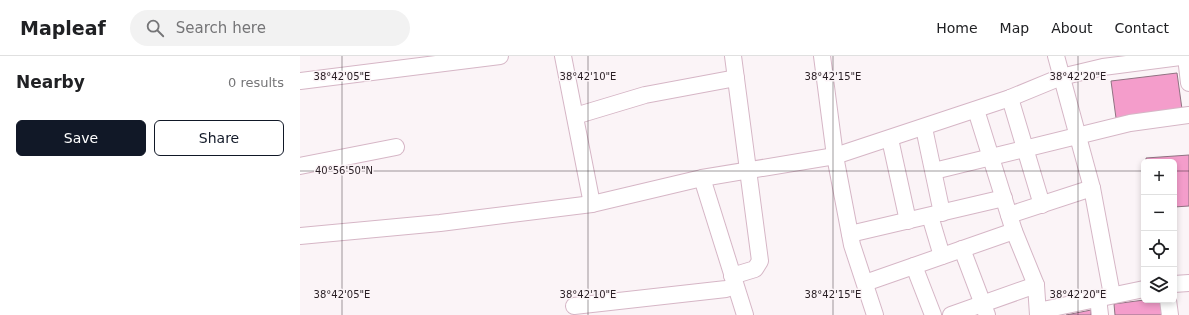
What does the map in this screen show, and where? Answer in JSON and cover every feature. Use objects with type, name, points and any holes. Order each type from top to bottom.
[{"type":"street","points":[[300,81],[500,56]]},
{"type":"street","points":[[563,56],[592,204]]},
{"type":"street","points":[[574,306],[726,289],[733,281],[756,269],[760,261],[733,56]]},
{"type":"street","points":[[822,56],[836,156],[850,234],[875,315]]},
{"type":"street","points":[[1056,56],[1092,188],[1105,296],[1100,315]]},
{"type":"street","points":[[1186,56],[1189,83]]},
{"type":"street","points":[[300,236],[440,223],[592,204],[702,178],[836,156],[976,110],[1061,77],[1135,59],[1189,56]]},
{"type":"street","points":[[575,116],[644,95],[736,78]]},
{"type":"street","points":[[1010,98],[1024,150],[1042,205]]},
{"type":"street","points":[[976,110],[1014,231],[1036,285],[1038,313],[1105,296],[1141,290]]},
{"type":"street","points":[[934,171],[1130,123],[1189,115]]},
{"type":"street","points":[[924,128],[934,171],[936,214],[942,256]]},
{"type":"street","points":[[890,139],[908,221]]},
{"type":"street","points":[[300,166],[396,147]]},
{"type":"street","points":[[702,178],[733,281],[745,315]]},
{"type":"street","points":[[1010,215],[1092,188]]},
{"type":"street","points":[[850,234],[1004,198]]},
{"type":"street","points":[[865,283],[1014,231]]},
{"type":"street","points":[[962,249],[984,309]]},
{"type":"street","points":[[914,266],[933,315]]},
{"type":"street","points":[[1177,284],[1189,283]]},
{"type":"street","points":[[951,315],[984,309],[1036,285]]},
{"type":"street","points":[[1168,303],[1170,315]]},
{"type":"building","points":[[1177,73],[1182,109],[1116,118],[1111,81]]},
{"type":"building","points":[[1189,155],[1189,206],[1177,207],[1177,159],[1146,158]]},
{"type":"building","points":[[1141,300],[1141,303],[1160,303],[1162,315],[1115,315],[1114,304]]},
{"type":"building","points":[[1091,310],[1091,315],[1066,315]]}]
